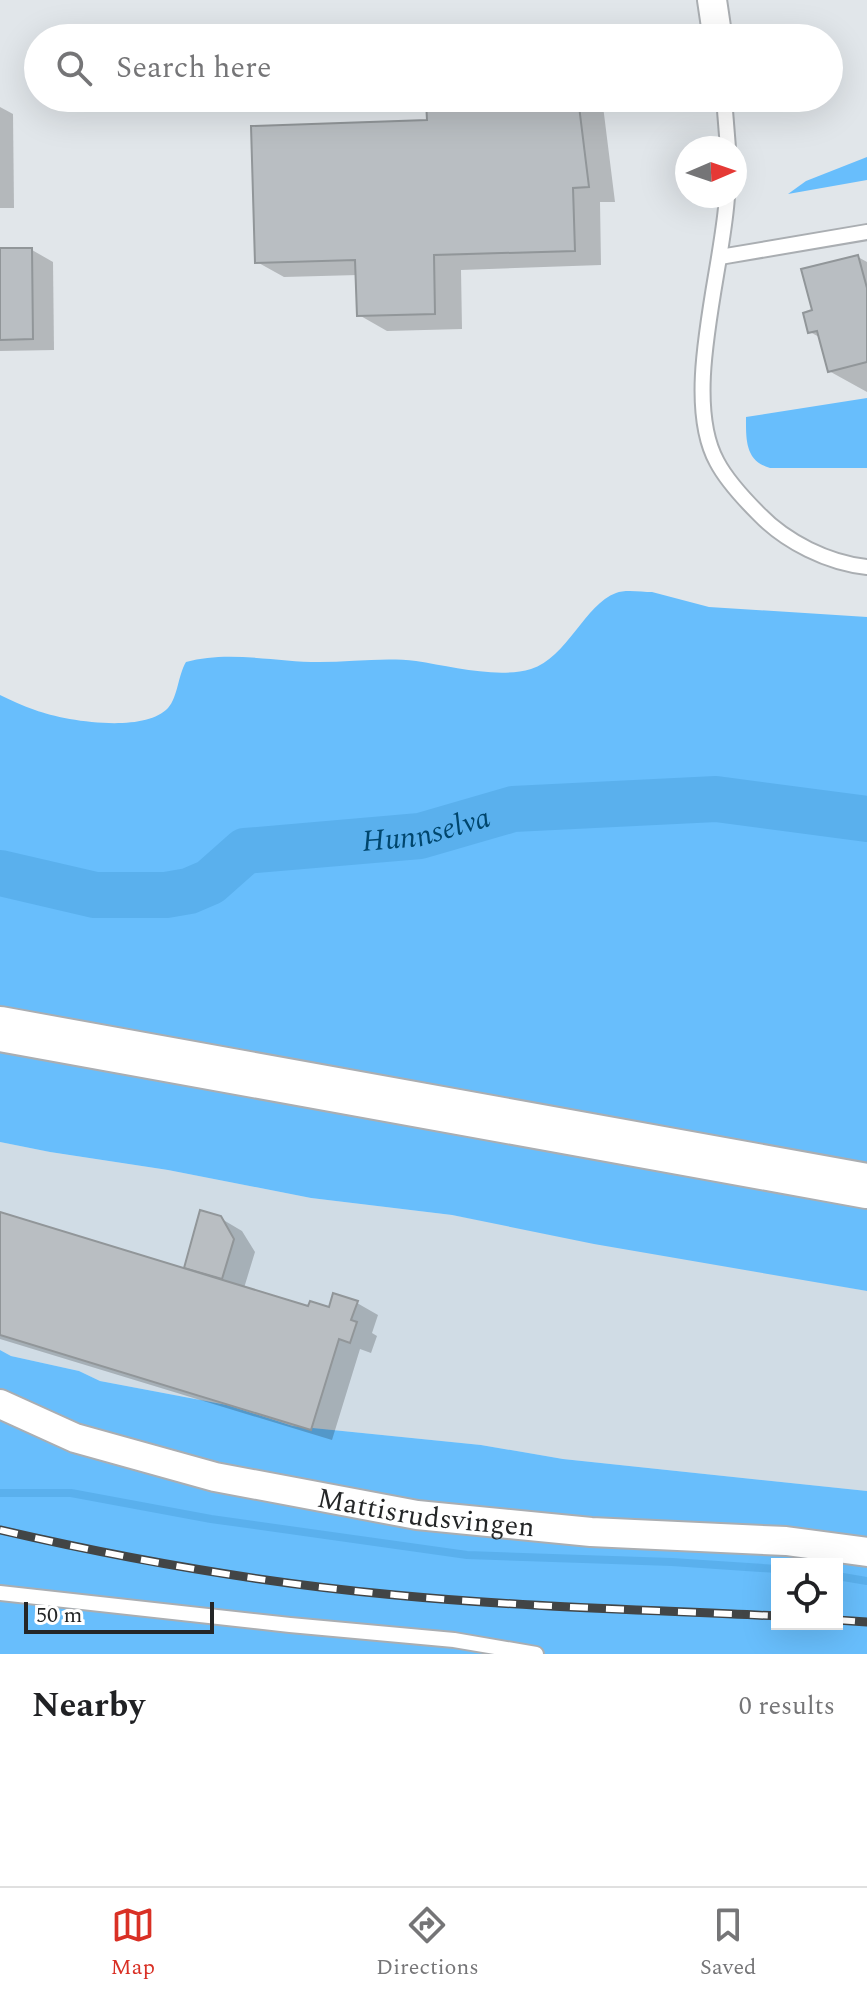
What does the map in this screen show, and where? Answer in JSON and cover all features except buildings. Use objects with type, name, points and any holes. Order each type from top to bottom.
[{"type":"highway","points":[[0,1029],[867,1186]]},
{"type":"highway","points":[[0,1053],[867,1209]]},
{"type":"street","name":"Mattisrudsvingen","points":[[0,1404],[75,1438],[215,1477],[417,1515],[591,1532],[786,1541],[867,1552]]},
{"type":"lane","points":[[725,112],[727,136]]},
{"type":"lane","points":[[726,208],[702,371],[705,428],[717,462],[738,493],[776,529],[823,556],[867,567]]},
{"type":"lane","points":[[720,257],[867,232]]},
{"type":"lane","points":[[0,1593],[454,1640],[536,1654]]},
{"type":"shaded area","points":[[867,157],[867,180],[788,194],[806,181]]},
{"type":"shaded area","points":[[867,398],[867,468],[770,468],[751,455],[746,417]]},
{"type":"shaded area","points":[[624,591],[652,592],[709,607],[867,617],[867,1291],[594,1244],[452,1215],[311,1198],[0,1142],[0,695],[65,718],[123,723],[157,716],[168,708],[186,662],[202,659],[235,657],[319,662],[404,660],[474,671],[518,672],[544,663],[555,654],[605,599]]},
{"type":"shaded area","points":[[0,1142],[311,1198],[452,1215],[867,1291],[867,1491],[563,1459],[481,1445],[293,1426],[227,1405],[100,1381],[79,1371],[11,1356],[0,1350]]},
{"type":"shaded area","points":[[0,1350],[11,1356],[79,1371],[100,1381],[227,1405],[293,1426],[481,1445],[563,1459],[867,1491],[867,1654],[0,1654]]},
{"type":"waterway","name":"Hunnselva","points":[[0,873],[95,895],[166,895],[189,891],[210,882],[245,851],[420,836],[513,809],[716,799],[867,819]]},
{"type":"waterway","points":[[0,1493],[71,1493],[211,1519],[467,1555],[771,1569]]},
{"type":"waterway","points":[[843,1577],[867,1581]]},
{"type":"railway","points":[[0,1530],[196,1569],[345,1590],[586,1608],[771,1616]]},
{"type":"railway","points":[[843,1620],[867,1622]]}]
